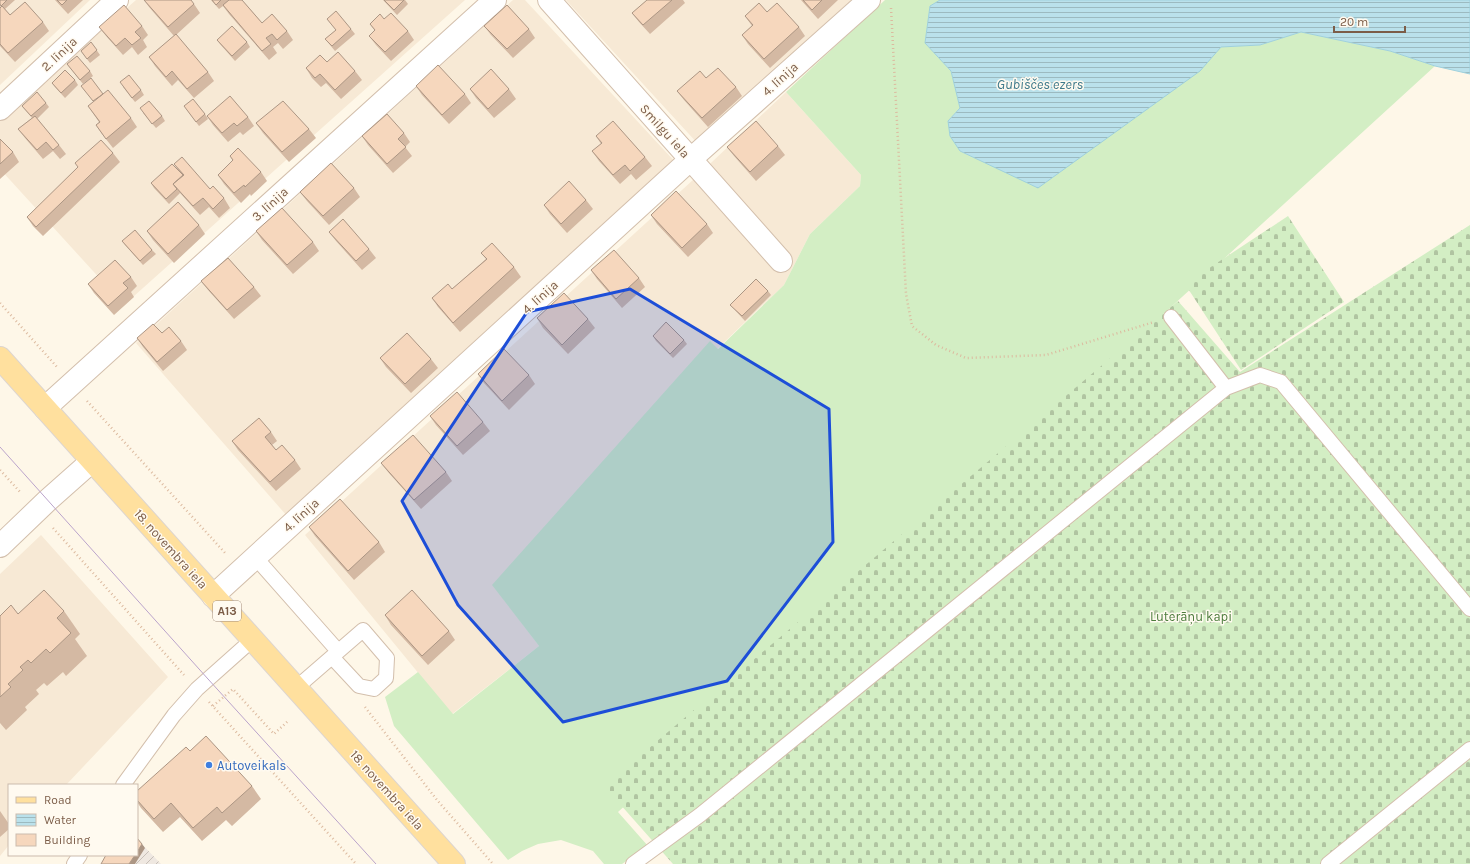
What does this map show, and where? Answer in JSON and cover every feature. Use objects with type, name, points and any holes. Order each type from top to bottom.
[{"type":"main road","name":"18. novembra iela","points":[[0,358],[454,864]]},
{"type":"street","name":"2. līnija","points":[[0,109],[117,0]]},
{"type":"street","name":"3. līnija","points":[[45,408],[495,0]]},
{"type":"street","name":"Smilgu iela","points":[[549,0],[782,261]]},
{"type":"street","name":"4. līnija","points":[[213,596],[691,159],[869,0]]},
{"type":"street","points":[[0,546],[37,510],[92,461]]},
{"type":"lane","points":[[1171,317],[1226,388]]},
{"type":"lane","points":[[633,864],[700,815],[1226,388],[1260,375],[1281,382],[1470,609]]},
{"type":"lane","points":[[255,557],[335,654],[296,688]]},
{"type":"lane","points":[[125,784],[174,715],[197,689],[252,640]]},
{"type":"lane","points":[[1328,864],[1470,749]]},
{"type":"path","points":[[891,8],[906,294],[912,326],[936,345],[966,358],[1046,356],[1171,317]]},
{"type":"path","points":[[0,470],[356,864]]},
{"type":"path","points":[[213,706],[234,689],[274,734],[288,721]]},
{"type":"highlighted area","points":[[630,289],[829,409],[833,542],[727,681],[563,722],[458,605],[402,501],[527,312]]},
{"type":"shaded area","points":[[0,0],[90,0],[0,85]]},
{"type":"shaded area","points":[[136,0],[465,0],[124,305],[0,169],[0,120]]},
{"type":"shaded area","points":[[513,0],[525,0],[677,164],[287,516],[136,343]]},
{"type":"shaded area","points":[[566,0],[854,0],[699,145]]},
{"type":"shaded area","points":[[786,92],[861,175],[860,186],[810,234],[784,285],[717,349],[710,342],[493,585],[539,646],[452,714],[305,535],[694,179]]},
{"type":"shaded area","points":[[41,535],[168,677],[67,784],[8,784],[8,846],[0,856],[0,574]]},
{"type":"shaded area","points":[[138,840],[161,864],[107,864],[138,856]]},
{"type":"green space","points":[[885,0],[940,0],[930,6],[925,43],[951,71],[960,108],[948,121],[960,151],[986,163],[1179,85],[1199,71],[1221,47],[1260,45],[1301,32],[1390,51],[1435,66],[618,812],[648,846],[622,864],[604,864],[593,851],[561,840],[538,844],[522,851],[508,860],[394,726],[385,697],[418,672],[453,714],[539,646],[492,585],[710,341],[718,349],[784,285],[810,234],[860,186],[861,175],[786,92]]},
{"type":"green space","points":[[1288,216],[1344,302],[1241,370],[1185,284]]},
{"type":"green space","name":"Luterāņu kapi","points":[[1470,225],[1470,864],[673,864],[604,786],[1178,301],[1240,372]]},
{"type":"water","name":"Gubiščes ezers","points":[[940,0],[1470,0],[1470,74],[1435,66],[1390,51],[1301,32],[1260,45],[1221,47],[1200,71],[1038,188],[960,151],[950,136],[948,121],[960,108],[951,71],[925,43],[930,6]]},
{"type":"building","points":[[0,0],[7,0],[1,6]]},
{"type":"building","points":[[57,0],[67,0],[62,5]]},
{"type":"building","points":[[144,0],[191,0],[194,4],[168,27]]},
{"type":"building","points":[[212,0],[221,0],[216,5]]},
{"type":"building","points":[[229,0],[242,0],[262,23],[272,14],[287,31],[277,40],[272,34],[266,38],[271,44],[262,51],[223,5]]},
{"type":"building","points":[[384,0],[404,0],[394,10]]},
{"type":"building","points":[[647,0],[672,0],[643,25],[632,13]]},
{"type":"building","points":[[803,0],[822,0],[812,10]]},
{"type":"building","points":[[25,2],[43,22],[8,53],[0,44],[0,8],[2,6],[10,15]]},
{"type":"building","points":[[759,3],[767,12],[777,3],[799,27],[764,59],[742,35],[753,25],[745,16]]},
{"type":"building","points":[[124,5],[142,26],[135,32],[141,38],[132,45],[125,38],[116,46],[99,27]]},
{"type":"building","points":[[507,5],[529,29],[507,49],[484,26]]},
{"type":"building","points":[[336,11],[351,29],[332,46],[325,39],[336,30],[327,19]]},
{"type":"building","points":[[391,13],[408,31],[385,52],[369,36],[375,30],[370,24],[380,14],[384,19]]},
{"type":"building","points":[[232,26],[247,42],[232,56],[217,40]]},
{"type":"building","points":[[176,34],[208,72],[187,89],[172,71],[166,77],[149,57]]},
{"type":"building","points":[[91,42],[97,50],[87,59],[81,51]]},
{"type":"building","points":[[338,52],[355,71],[335,90],[320,74],[315,78],[306,68],[320,55],[327,62]]},
{"type":"building","points":[[77,56],[90,71],[80,80],[67,64]]},
{"type":"building","points":[[438,65],[465,94],[442,115],[416,86]]},
{"type":"building","points":[[718,68],[736,87],[702,118],[677,91],[700,71],[706,78]]},
{"type":"building","points":[[491,69],[509,89],[488,109],[470,89]]},
{"type":"building","points":[[65,70],[75,80],[61,93],[52,83]]},
{"type":"building","points":[[129,75],[141,90],[132,98],[120,82]]},
{"type":"building","points":[[91,78],[103,94],[93,101],[81,86]]},
{"type":"building","points":[[108,90],[131,118],[106,139],[96,125],[100,122],[88,106]]},
{"type":"building","points":[[37,92],[46,103],[31,116],[22,106]]},
{"type":"building","points":[[230,96],[248,117],[237,126],[234,123],[222,133],[207,116]]},
{"type":"building","points":[[193,99],[205,114],[196,122],[184,106]]},
{"type":"building","points":[[149,101],[162,116],[152,124],[140,108]]},
{"type":"building","points":[[283,101],[309,129],[282,152],[256,123]]},
{"type":"building","points":[[387,114],[404,133],[398,139],[406,147],[387,164],[362,136]]},
{"type":"building","points":[[35,116],[59,145],[53,150],[46,142],[37,150],[18,129]]},
{"type":"building","points":[[613,121],[645,157],[630,171],[625,165],[613,175],[592,151],[602,143],[596,136]]},
{"type":"building","points":[[756,121],[778,146],[750,172],[727,147]]},
{"type":"building","points":[[0,139],[13,152],[0,164]]},
{"type":"building","points":[[101,140],[113,153],[36,227],[27,217],[78,167],[75,163]]},
{"type":"building","points":[[238,148],[261,172],[245,187],[244,185],[234,193],[218,175],[233,160],[230,156]]},
{"type":"building","points":[[182,157],[210,189],[213,186],[224,198],[213,209],[203,198],[193,206],[173,184],[184,175],[174,164]]},
{"type":"building","points":[[331,163],[354,188],[323,216],[300,192]]},
{"type":"building","points":[[172,164],[183,175],[173,184],[177,189],[166,199],[151,183]]},
{"type":"building","points":[[569,181],[586,200],[561,224],[544,205]]},
{"type":"building","points":[[676,191],[707,224],[682,248],[651,215]]},
{"type":"building","points":[[178,202],[199,225],[168,254],[147,231]]},
{"type":"building","points":[[282,208],[313,242],[287,265],[256,231]]},
{"type":"building","points":[[343,219],[369,249],[356,261],[329,232]]},
{"type":"building","points":[[135,230],[152,250],[140,261],[122,241]]},
{"type":"building","points":[[492,243],[514,267],[453,323],[432,298],[448,284],[452,289],[487,259],[481,253]]},
{"type":"building","points":[[614,250],[639,278],[616,299],[591,270]]},
{"type":"building","points":[[228,258],[254,287],[227,310],[201,281]]},
{"type":"building","points":[[115,260],[131,277],[123,283],[128,288],[108,306],[88,284]]},
{"type":"building","points":[[756,279],[768,291],[742,316],[730,305]]},
{"type":"building","points":[[564,293],[588,319],[562,345],[537,318]]},
{"type":"building","points":[[666,322],[684,340],[670,354],[653,336]]},
{"type":"building","points":[[153,324],[162,333],[169,327],[181,341],[157,362],[137,338]]},
{"type":"building","points":[[407,333],[431,359],[405,384],[380,358]]},
{"type":"building","points":[[504,349],[529,375],[502,401],[478,374]]},
{"type":"building","points":[[457,392],[483,422],[457,446],[430,416]]},
{"type":"building","points":[[259,418],[271,432],[265,437],[276,450],[282,445],[295,460],[270,482],[232,441]]},
{"type":"building","points":[[413,435],[446,472],[414,500],[381,463]]},
{"type":"building","points":[[340,499],[379,542],[348,571],[309,527]]},
{"type":"building","points":[[44,590],[64,611],[57,618],[71,633],[50,653],[46,649],[31,663],[28,660],[20,667],[23,670],[8,684],[11,687],[0,697],[0,616],[11,605],[18,614]]},
{"type":"building","points":[[412,590],[449,631],[422,656],[385,615]]},
{"type":"building","points":[[206,736],[252,786],[222,813],[217,807],[193,828],[171,803],[154,819],[138,801],[138,790],[186,747],[190,751]]},
{"type":"building","points":[[138,839],[142,844],[138,850]]},
{"type":"building","points":[[105,856],[134,856],[129,864],[101,864]]},
{"type":"tram line","points":[[0,447],[376,864]]},
{"type":"place","name":"Autoveikals","points":[[209,765]]}]
